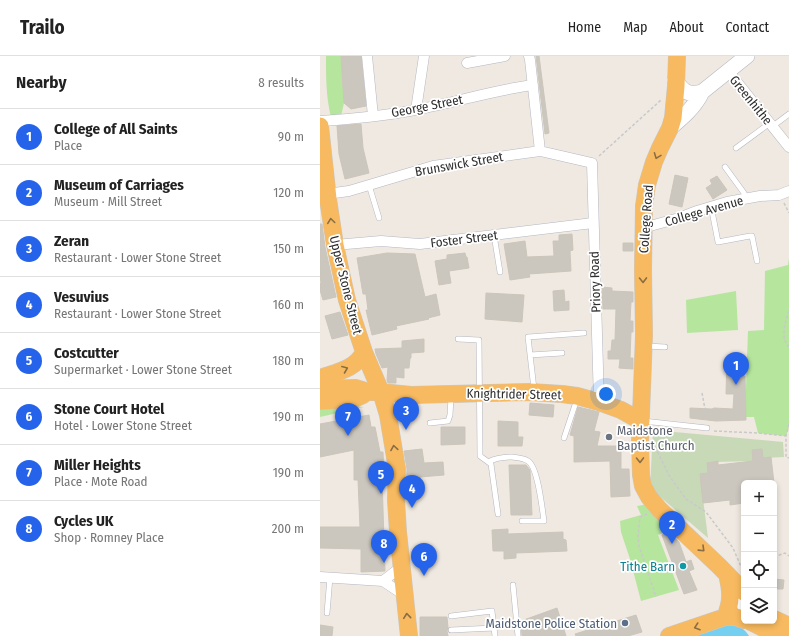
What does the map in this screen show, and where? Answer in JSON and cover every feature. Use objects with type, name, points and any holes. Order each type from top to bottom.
[{"type":"highway","points":[[670,128],[673,118],[677,56]]},
{"type":"highway","name":"Upper Stone Street","points":[[320,126],[325,198],[347,300],[375,392],[387,409],[397,469],[396,500],[398,532],[409,636]]},
{"type":"highway","name":"College Road","points":[[670,128],[660,148],[647,185],[644,206],[644,345],[646,421],[640,441],[641,475],[643,486],[649,497],[659,509],[715,562],[734,584]]},
{"type":"highway","points":[[320,378],[352,366],[361,358],[364,352]]},
{"type":"highway","name":"Knightrider Street","points":[[320,389],[356,388],[375,392],[411,395],[534,392],[577,396],[621,410],[646,421]]},
{"type":"highway","points":[[320,401],[354,398],[375,392]]},
{"type":"highway","points":[[725,617],[731,602],[734,584]]},
{"type":"highway","points":[[670,636],[725,617],[736,617],[741,619]]},
{"type":"highway","points":[[777,621],[789,626]]},
{"type":"highway","points":[[756,624],[773,633],[784,636]]},
{"type":"main road","name":"College Road","points":[[670,128],[682,118],[698,100],[702,92],[747,56]]},
{"type":"main road","points":[[675,83],[682,91],[690,94],[702,92]]},
{"type":"street","points":[[367,56],[373,116]]},
{"type":"street","points":[[416,110],[424,56]]},
{"type":"street","points":[[467,63],[504,56]]},
{"type":"street","points":[[529,56],[540,151]]},
{"type":"street","name":"Greenhithe","points":[[728,71],[789,147]]},
{"type":"street","name":"George Street","points":[[320,120],[358,119],[416,110],[515,87],[532,85]]},
{"type":"street","name":"Brunswick Street","points":[[325,198],[433,166],[540,151],[592,163]]},
{"type":"street","name":"Priory Road","points":[[592,163],[598,402]]},
{"type":"street","name":"College Avenue","points":[[644,228],[679,218],[711,206],[746,198],[779,195],[789,191]]},
{"type":"street","name":"Foster Street","points":[[334,245],[381,242],[420,244],[593,223]]},
{"type":"street","points":[[383,581],[401,567]]},
{"type":"street","points":[[325,577],[383,581],[404,595]]},
{"type":"street","points":[[734,584],[741,602]]},
{"type":"street","points":[[752,624],[758,636]]},
{"type":"lane","points":[[736,148],[771,124],[789,114]]},
{"type":"lane","points":[[725,167],[746,198]]},
{"type":"lane","points":[[369,185],[379,218]]},
{"type":"lane","points":[[711,206],[718,242],[752,236],[757,261]]},
{"type":"lane","points":[[494,235],[500,272]]},
{"type":"lane","points":[[534,392],[528,337],[584,333]]},
{"type":"lane","points":[[458,340],[479,340],[480,456],[491,464],[498,514]]},
{"type":"lane","points":[[644,345],[665,347]]},
{"type":"lane","points":[[530,355],[562,353]]},
{"type":"lane","points":[[430,423],[448,421],[450,415],[451,394]]},
{"type":"lane","points":[[564,438],[577,396]]},
{"type":"lane","points":[[646,421],[706,428]]},
{"type":"lane","points":[[488,462],[494,459],[507,457],[520,458],[528,461],[533,466],[538,482],[544,521],[522,521]]},
{"type":"lane","points":[[325,577],[327,613]]},
{"type":"lane","points":[[513,585],[518,636]]},
{"type":"lane","points":[[451,616],[492,611],[495,636]]},
{"type":"lane","points":[[451,630],[494,628]]},
{"type":"path","points":[[592,163],[675,83]]},
{"type":"path","points":[[789,311],[785,323],[784,340],[789,347]]},
{"type":"path","points":[[702,393],[705,409]]},
{"type":"path","points":[[646,421],[651,438],[670,477],[686,499],[706,512],[733,548],[741,567]]},
{"type":"path","points":[[789,424],[786,436],[786,457],[789,458]]},
{"type":"path","points":[[706,428],[710,431],[786,436]]},
{"type":"path","points":[[656,597],[639,546],[638,536],[640,517],[659,509]]},
{"type":"path","points":[[777,556],[785,554],[789,556]]},
{"type":"green space","points":[[326,56],[341,56],[344,103],[341,116],[331,117],[329,109],[326,79]]},
{"type":"green space","points":[[789,258],[789,427],[786,436],[758,433],[754,417],[745,417],[748,331],[764,330],[765,271],[788,265]]},
{"type":"green space","points":[[736,291],[738,330],[687,333],[686,300]]},
{"type":"green space","points":[[320,404],[364,407],[320,417]]},
{"type":"green space","points":[[653,430],[783,442],[784,457],[763,458],[762,449],[752,450],[753,461],[707,463],[708,473],[700,475],[708,538],[650,488]]},
{"type":"green space","points":[[654,503],[673,529],[658,535],[679,590],[641,601],[621,532],[620,521],[641,515],[637,506]]},
{"type":"water","points":[[730,624],[741,628],[749,636],[695,636]]},
{"type":"building","points":[[341,56],[361,56],[366,106],[351,109],[344,103]]},
{"type":"building","points":[[536,56],[539,56],[549,133],[545,134]]},
{"type":"building","points":[[361,124],[363,148],[369,173],[345,179],[339,154],[337,126]]},
{"type":"building","points":[[675,175],[688,178],[682,207],[669,204]]},
{"type":"building","points":[[717,176],[727,190],[713,199],[706,188],[712,184],[710,180]]},
{"type":"building","points":[[320,224],[322,224],[325,247],[336,297],[323,300],[320,290]]},
{"type":"building","points":[[572,234],[573,250],[570,251],[571,271],[529,274],[530,277],[510,280],[504,244],[525,241],[527,257],[554,256],[553,241],[559,241],[559,235]]},
{"type":"building","points":[[623,243],[633,243],[633,251],[623,251]]},
{"type":"building","points":[[387,253],[415,254],[425,297],[436,294],[440,315],[428,318],[429,319],[396,326],[397,329],[372,335],[366,310],[368,310],[366,294],[363,294],[357,258]]},
{"type":"building","points":[[465,253],[469,268],[449,271],[451,283],[439,285],[435,261],[447,259],[447,255]]},
{"type":"building","points":[[602,287],[612,288],[612,291],[633,292],[630,321],[633,321],[633,332],[631,332],[630,358],[633,358],[633,369],[619,368],[620,359],[608,359],[608,351],[611,351],[612,340],[615,340],[616,309],[603,309]]},
{"type":"building","points":[[564,290],[565,302],[569,301],[569,310],[554,311],[553,291]]},
{"type":"building","points":[[486,293],[524,295],[522,322],[485,319]]},
{"type":"building","points":[[340,312],[348,335],[332,339],[325,316]]},
{"type":"building","points":[[424,339],[424,352],[411,353],[409,368],[404,368],[404,378],[396,377],[396,383],[388,383],[388,367],[382,368],[375,349],[402,348],[402,341]]},
{"type":"building","points":[[727,359],[736,360],[737,363],[743,363],[743,376],[745,376],[746,420],[716,421],[690,418],[690,408],[733,409],[734,394],[726,394]]},
{"type":"building","points":[[530,403],[554,405],[553,417],[529,415]]},
{"type":"building","points":[[578,407],[599,412],[594,431],[600,432],[597,446],[621,446],[621,469],[629,469],[630,496],[611,497],[610,461],[574,462],[574,436],[570,435]]},
{"type":"building","points":[[369,415],[371,427],[375,427],[380,452],[383,452],[384,478],[382,478],[385,571],[361,572],[361,549],[320,548],[320,527],[360,527],[358,480],[354,480],[354,450],[320,457],[320,424]]},
{"type":"building","points":[[498,421],[518,422],[518,437],[523,437],[522,446],[498,446]]},
{"type":"building","points":[[441,427],[465,427],[465,444],[441,445]]},
{"type":"building","points":[[422,449],[424,463],[443,462],[444,475],[420,477],[421,489],[406,490],[407,469],[404,451]]},
{"type":"building","points":[[762,449],[763,458],[771,457],[774,480],[741,480],[741,503],[730,505],[730,500],[703,503],[700,474],[708,473],[707,463],[718,461],[718,465],[753,461],[752,450]]},
{"type":"building","points":[[509,465],[526,465],[530,470],[532,515],[511,515]]},
{"type":"building","points":[[508,529],[508,534],[563,532],[563,539],[566,540],[567,551],[516,553],[516,558],[504,559],[504,551],[493,551],[492,530]]},
{"type":"building","name":"Tithe Barn","points":[[670,533],[679,542],[686,562],[691,560],[694,569],[689,571],[697,590],[684,594],[662,535]]},
{"type":"building","points":[[777,579],[784,580],[783,589],[777,589]]},
{"type":"building","points":[[557,608],[566,636],[522,636],[521,621]]},
{"type":"building","name":"Maidstone Police Station","points":[[636,615],[642,632],[628,636],[576,636],[575,634]]},
{"type":"building","points":[[420,617],[447,617],[448,636],[420,636]]},
{"type":"building","points":[[320,625],[333,627],[332,636],[320,636]]},
{"type":"place","name":"College of All Saints","points":[[736,385]]},
{"type":"place","name":"Zeran","points":[[406,430]]},
{"type":"place","name":"Miller Heights","points":[[348,436]]},
{"type":"place","name":"Maidstone Baptist Church","points":[[609,437]]},
{"type":"place","name":"Costcutter","points":[[381,494]]},
{"type":"place","name":"Vesuvius","points":[[412,508]]},
{"type":"place","name":"Museum of Carriages","points":[[672,544]]},
{"type":"place","name":"Cycles UK","points":[[384,563]]},
{"type":"place","name":"Tithe Barn","points":[[683,566]]},
{"type":"place","name":"Stone Court Hotel","points":[[424,576]]},
{"type":"place","name":"Maidstone Police Station","points":[[625,623]]}]
